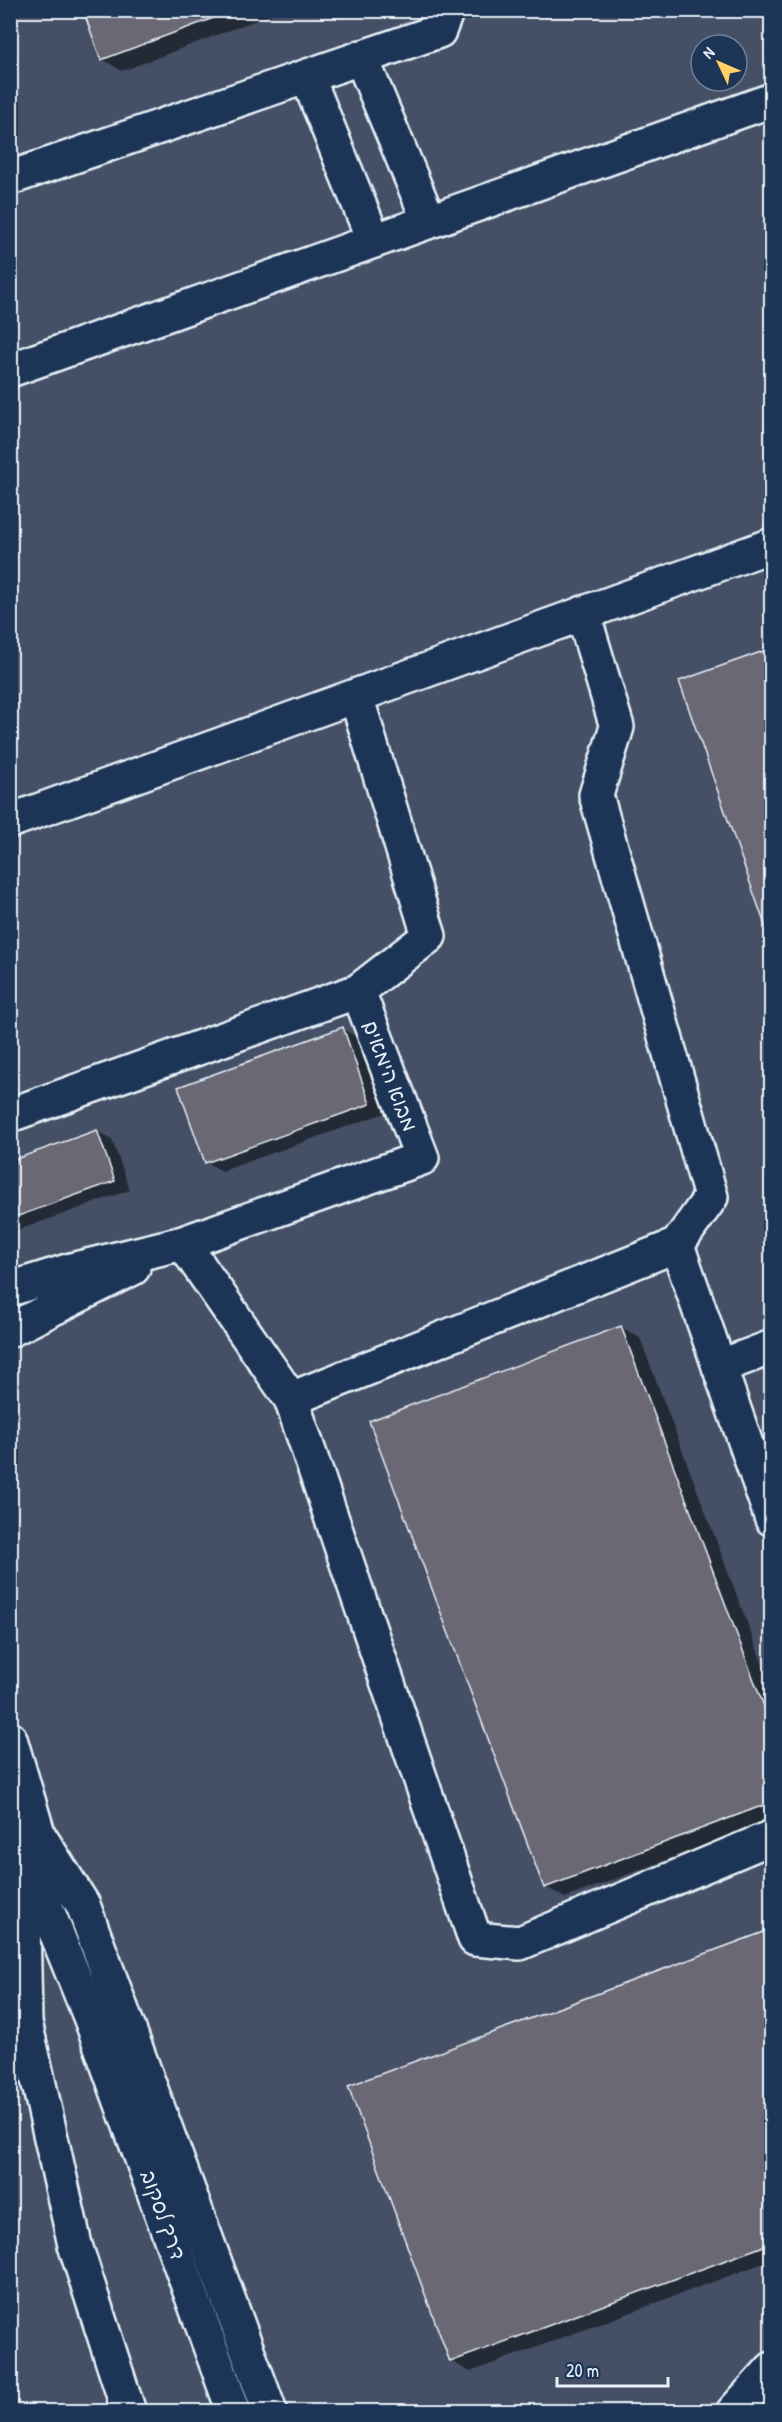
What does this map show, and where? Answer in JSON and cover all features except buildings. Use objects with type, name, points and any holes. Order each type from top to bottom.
[{"type":"street","points":[[10,178],[439,31],[447,10]]},
{"type":"street","points":[[361,57],[429,221]]},
{"type":"street","points":[[306,76],[374,241]]},
{"type":"street","points":[[10,370],[771,100]]},
{"type":"street","points":[[10,821],[771,545]]},
{"type":"street","points":[[291,1399],[677,1245],[711,1197],[596,795],[617,728],[583,613]]},
{"type":"street","points":[[10,1115],[358,991],[429,936],[356,696]]},
{"type":"street","name":"מבוא הימאים","points":[[10,1288],[71,1270],[183,1243],[422,1158],[358,991]]},
{"type":"street","points":[[183,1243],[291,1399],[475,1939],[520,1943],[771,1837]]},
{"type":"street","name":"מבוא הימאים","points":[[10,1330],[183,1243]]},
{"type":"street","points":[[677,1245],[771,1519]]},
{"type":"street","points":[[719,1368],[771,1347]]},
{"type":"street","name":"דרך לסקוב","points":[[10,1739],[23,1832],[234,2412]]},
{"type":"street","points":[[23,1832],[25,2022],[75,2245],[129,2412]]},
{"type":"street","points":[[23,1832],[83,1905],[270,2412]]},
{"type":"street","points":[[733,2412],[771,2369]]},
{"type":"shaded area","points":[[11,11],[771,11],[771,2411],[11,2411]]}]
